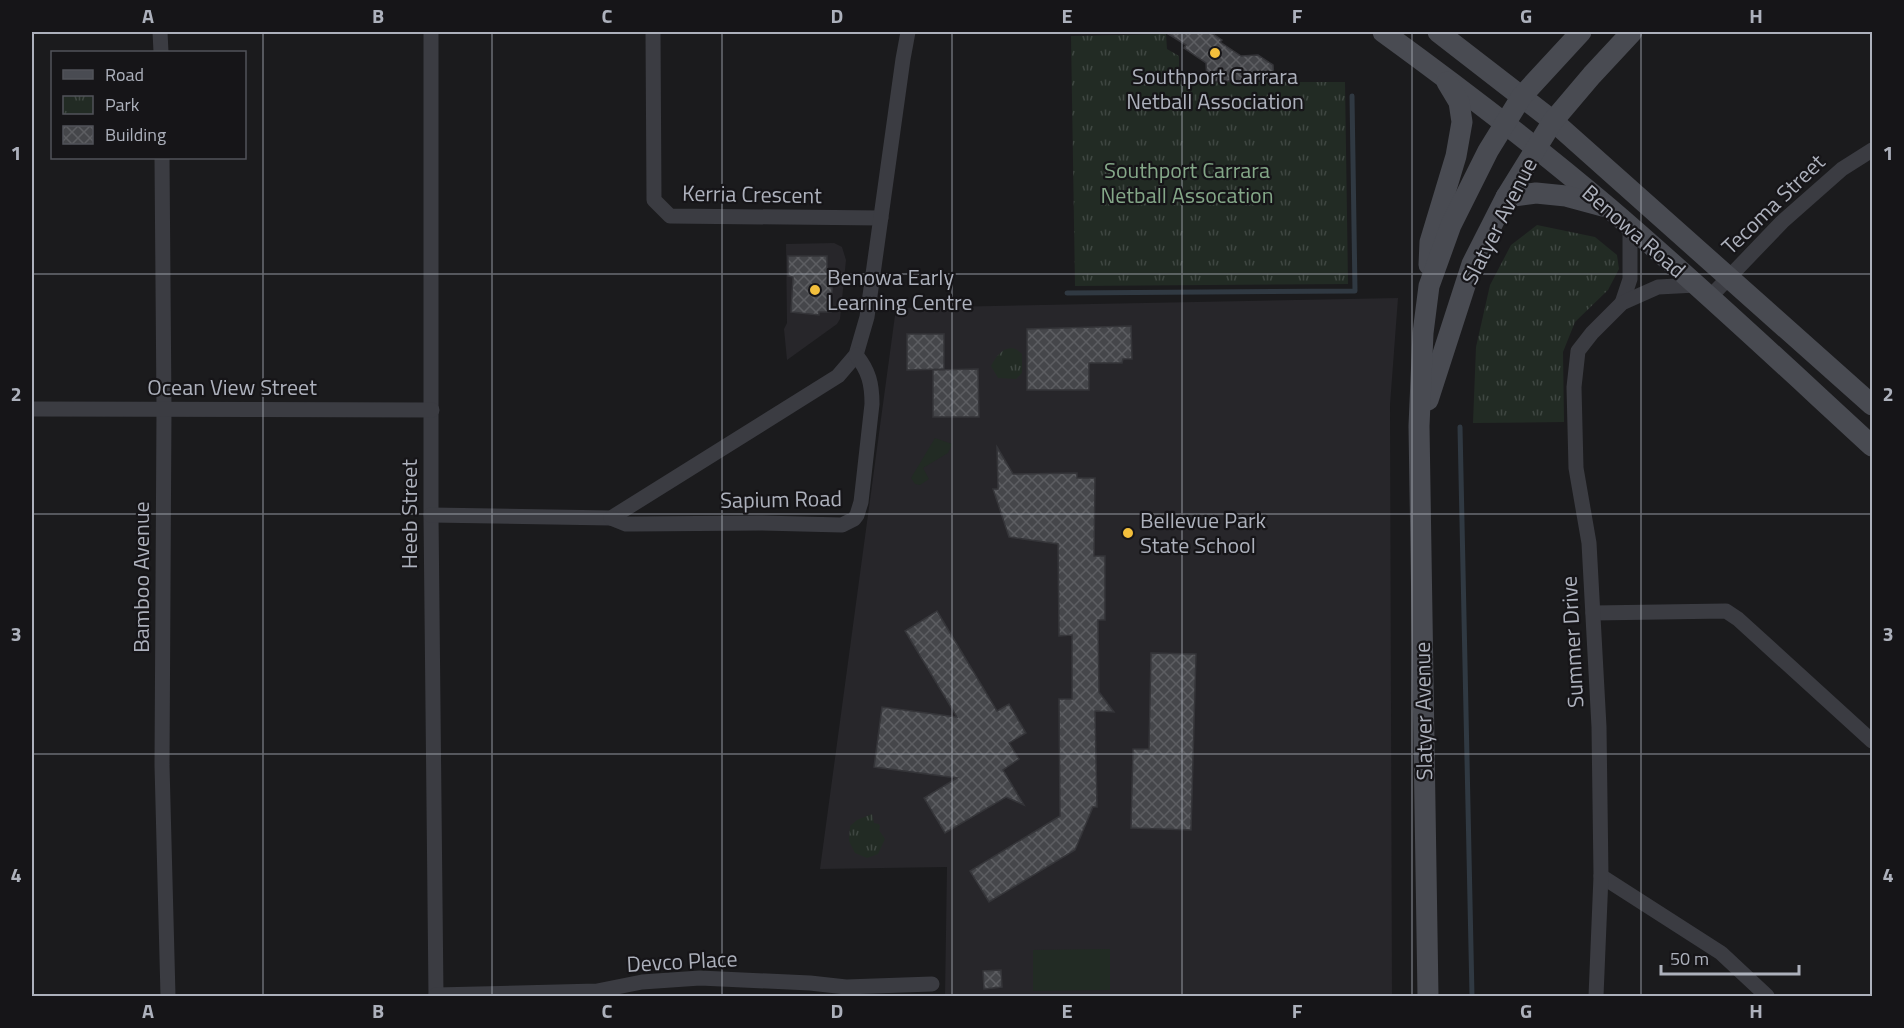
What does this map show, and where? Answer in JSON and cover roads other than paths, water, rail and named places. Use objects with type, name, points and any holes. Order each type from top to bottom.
[{"type":"main road","name":"Benowa Road","points":[[1383,32],[1536,147],[1609,208],[1872,446]]},
{"type":"main road","name":"Benowa Road","points":[[1438,32],[1553,121],[1872,405]]},
{"type":"main road","name":"Slatyer Avenue","points":[[1428,996],[1419,426],[1423,333],[1429,286],[1451,225],[1504,123],[1522,96],[1581,32]]},
{"type":"main road","name":"Slatyer Avenue","points":[[1419,426],[1472,264],[1506,197],[1553,121],[1632,32]]},
{"type":"main road","points":[[1429,286],[1430,242],[1456,156],[1462,122],[1459,102],[1444,76]]},
{"type":"main road","points":[[1506,197],[1536,193],[1566,196],[1609,208]]},
{"type":"street","points":[[160,32],[161,51]]},
{"type":"street","name":"Heeb Street","points":[[431,32],[431,514],[436,996]]},
{"type":"street","name":"Kerria Crescent","points":[[653,32],[654,200],[670,216],[881,218]]},
{"type":"street","name":"Sapium Road","points":[[611,518],[819,390],[838,376],[856,354],[867,317],[908,32]]},
{"type":"street","name":"Tecoma Street","points":[[1703,291],[1730,277],[1782,222],[1842,169],[1872,150]]},
{"type":"street","name":"Bamboo Avenue","points":[[162,159],[164,409],[162,765],[168,996]]},
{"type":"street","name":"Summer Drive","points":[[1622,303],[1630,279],[1630,226]]},
{"type":"street","name":"Summer Drive","points":[[1596,996],[1601,876],[1599,727],[1589,543],[1576,468],[1574,387],[1578,351],[1592,333],[1622,303],[1658,287],[1703,291]]},
{"type":"street","name":"Sapium Road","points":[[431,514],[611,518],[634,525],[761,523],[842,525],[850,522],[857,515],[861,502],[872,404],[866,367],[856,354]]},
{"type":"street","name":"Ocean View Street","points":[[32,409],[432,410]]},
{"type":"street","points":[[1593,613],[1726,611],[1738,619],[1872,741]]},
{"type":"street","points":[[1601,876],[1721,953],[1767,996]]},
{"type":"street","name":"Devco Place","points":[[436,996],[597,991],[642,982],[700,978],[846,987],[932,984]]},
{"type":"waterway","points":[[1067,293],[1355,291],[1352,96]]},
{"type":"waterway","points":[[1460,427],[1472,996]]},
{"type":"place","name":"Southport Carrara Netball Association","points":[[1215,53]]},
{"type":"place","name":"Benowa Early Learning Centre","points":[[815,290]]},
{"type":"place","name":"Bellevue Park State School","points":[[1128,533]]},
{"type":"park label","name":"Southport Carrara Netball Assocation","points":[[1187,182]]}]
